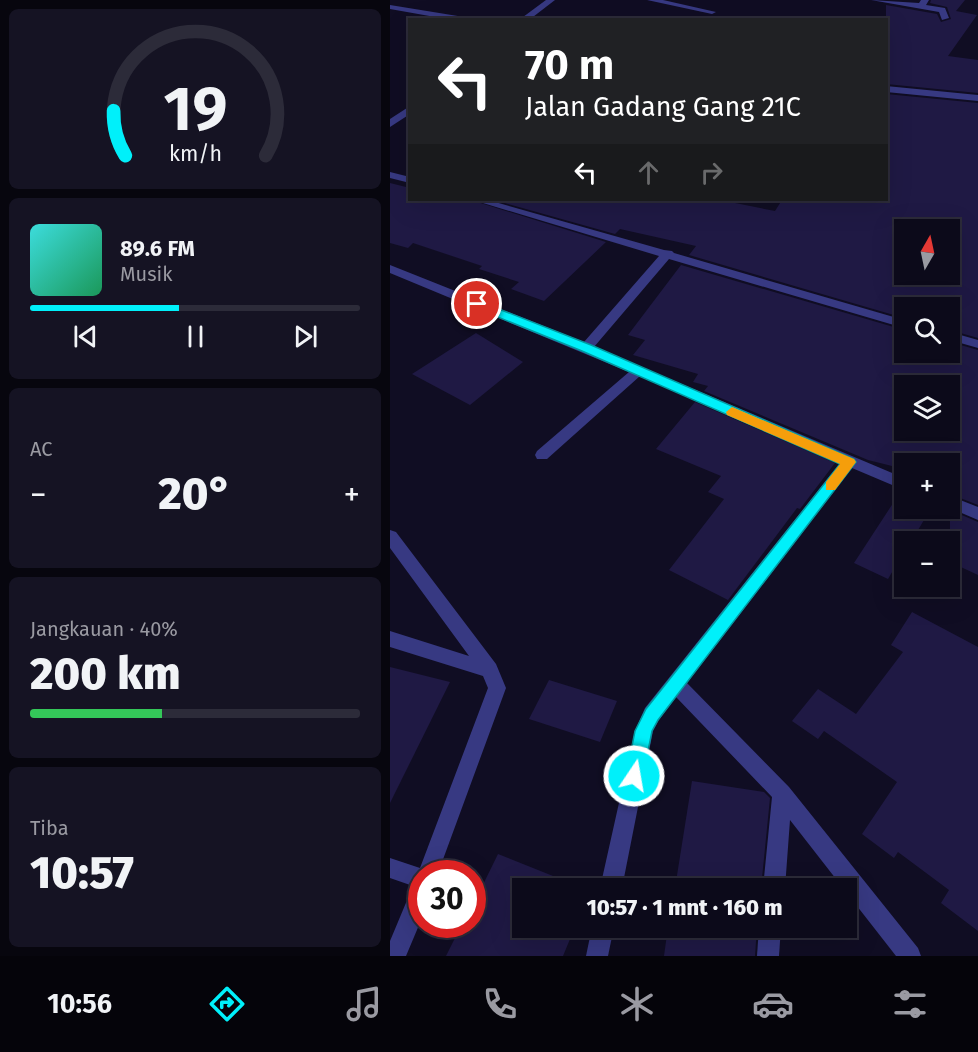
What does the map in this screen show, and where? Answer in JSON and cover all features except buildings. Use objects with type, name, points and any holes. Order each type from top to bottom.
[{"type":"street","points":[[526,18],[551,0]]},
{"type":"street","points":[[651,0],[712,12]]},
{"type":"street","points":[[875,0],[923,3],[942,10],[945,18]]},
{"type":"street","points":[[390,7],[458,18]]},
{"type":"street","points":[[888,89],[978,98]]},
{"type":"street","points":[[390,124],[408,110]]},
{"type":"street","points":[[390,175],[408,180]]},
{"type":"street","points":[[482,201],[668,253],[755,282],[894,321]]},
{"type":"street","points":[[586,348],[668,253]]},
{"type":"street","points":[[390,269],[586,348],[894,480]]},
{"type":"street","points":[[960,339],[978,344]]},
{"type":"street","points":[[542,455],[638,371]]},
{"type":"street","points":[[613,878],[644,731],[652,714],[849,462]]},
{"type":"street","points":[[960,506],[978,514]]},
{"type":"street","points":[[390,536],[490,670],[497,688],[433,860]]},
{"type":"street","points":[[390,639],[490,670]]},
{"type":"street","points":[[676,684],[782,794],[910,956]]},
{"type":"street","points":[[775,878],[782,794]]},
{"type":"street","points":[[390,868],[408,874]]},
{"type":"street","points":[[395,956],[408,925]]},
{"type":"street","points":[[597,956],[601,938]]},
{"type":"street","points":[[768,956],[769,938]]},
{"type":"slow traffic","points":[[732,412],[849,462],[831,486]]},
{"type":"route","points":[[477,304],[586,348],[849,462],[652,714],[644,731],[634,776]]}]
